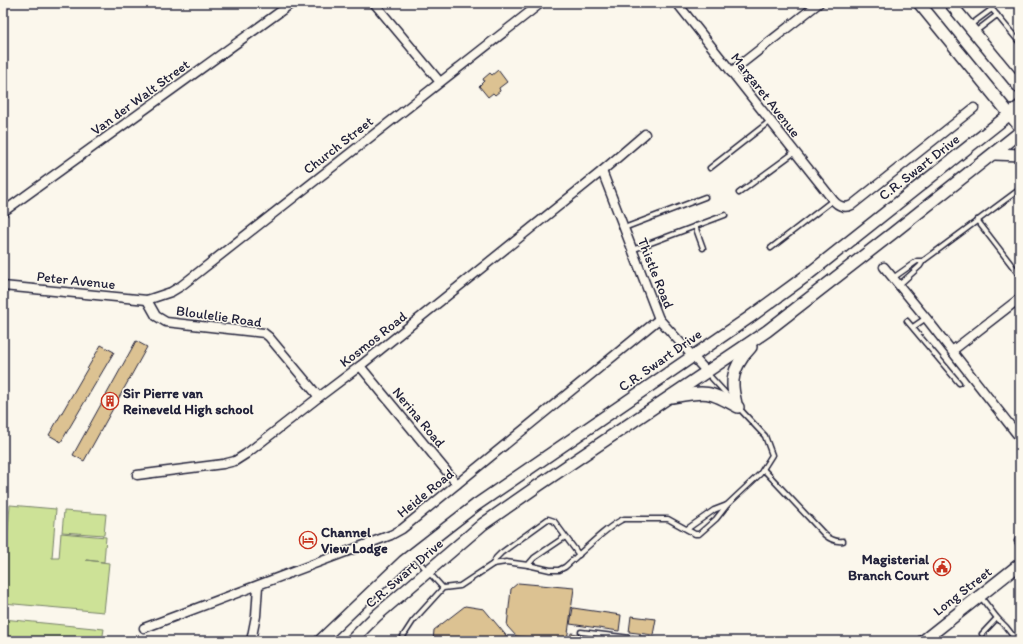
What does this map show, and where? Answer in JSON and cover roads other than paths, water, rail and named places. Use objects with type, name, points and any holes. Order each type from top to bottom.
[{"type":"main road","points":[[919,3],[1020,127]]},
{"type":"main road","points":[[950,3],[1020,88]]},
{"type":"main road","name":"C.R. Swart Drive","points":[[320,641],[412,554],[476,505],[691,356],[750,317],[806,276],[1020,106]]},
{"type":"main road","name":"C.R. Swart Drive","points":[[351,641],[376,616],[428,571],[496,516],[539,485],[767,331],[994,154],[1020,132]]},
{"type":"main road","points":[[994,154],[1020,155]]},
{"type":"main road","points":[[737,405],[732,384],[738,364],[746,352],[767,331]]},
{"type":"main road","points":[[668,398],[704,392],[717,395],[737,405]]},
{"type":"main road","name":"Long Street","points":[[923,641],[1020,564]]},
{"type":"street","name":"Van der Walt Street","points":[[3,212],[292,3]]},
{"type":"street","points":[[374,3],[440,82]]},
{"type":"street","name":"Church Street","points":[[147,300],[171,292],[181,286],[540,3]]},
{"type":"street","name":"Margaret Avenue","points":[[677,3],[834,201]]},
{"type":"street","points":[[731,72],[819,3]]},
{"type":"street","points":[[834,201],[845,207],[852,205],[974,108]]},
{"type":"street","name":"Kosmos Road","points":[[137,475],[223,464],[235,461],[246,454],[360,366],[645,134]]},
{"type":"street","name":"Thistle Road","points":[[602,170],[659,319],[707,372]]},
{"type":"street","points":[[884,267],[1020,438]]},
{"type":"street","name":"Peter Avenue","points":[[3,286],[147,300]]},
{"type":"street","points":[[952,351],[1020,298]]},
{"type":"street","name":"Bloulelie Road","points":[[147,300],[156,316],[166,322],[264,333],[319,397]]},
{"type":"street","name":"Heide Road","points":[[144,628],[391,535],[402,529],[659,319]]},
{"type":"street","name":"Nerina Road","points":[[360,366],[457,484]]},
{"type":"street","points":[[251,641],[256,616],[258,586]]},
{"type":"lane","points":[[987,3],[1020,43]]},
{"type":"lane","points":[[972,29],[992,8]]},
{"type":"lane","points":[[972,29],[997,15]]},
{"type":"lane","points":[[710,168],[770,121]]},
{"type":"lane","points":[[739,193],[795,152]]},
{"type":"lane","points":[[899,285],[920,266],[923,261],[1020,189]]},
{"type":"lane","points":[[624,228],[705,197]]},
{"type":"lane","points":[[771,248],[834,201]]},
{"type":"lane","points":[[632,250],[725,215]]},
{"type":"lane","points":[[977,220],[1020,276]]},
{"type":"lane","points":[[695,226],[703,248]]},
{"type":"lane","points":[[893,278],[917,261],[923,261]]},
{"type":"lane","points":[[913,328],[926,318]]},
{"type":"lane","points":[[907,321],[959,383]]},
{"type":"lane","points":[[400,641],[413,621],[443,588],[460,586],[494,564],[506,562],[550,570],[565,568],[609,528],[620,520],[624,519],[668,519],[696,534],[699,534],[716,519],[727,505],[764,470],[772,455],[765,436],[707,372]]},
{"type":"lane","points":[[764,470],[825,535],[831,540],[838,542],[843,541]]},
{"type":"lane","points":[[687,529],[714,510],[727,505]]},
{"type":"lane","points":[[494,564],[496,558],[548,519],[554,521],[579,555]]},
{"type":"lane","points":[[1020,535],[1018,541],[1020,546]]},
{"type":"lane","points":[[528,565],[534,558],[565,537]]},
{"type":"lane","points":[[412,554],[443,588]]},
{"type":"lane","points":[[980,596],[1006,627],[1012,636],[1010,641]]},
{"type":"lane","points":[[982,634],[997,618]]},
{"type":"lane","points":[[582,632],[655,641]]},
{"type":"place","name":"Sir Pierre van Reineveld High school","points":[[110,401]]},
{"type":"place","name":"Channel View Lodge","points":[[308,540]]},
{"type":"place","name":"Magisterial Branch Court","points":[[942,567]]}]
